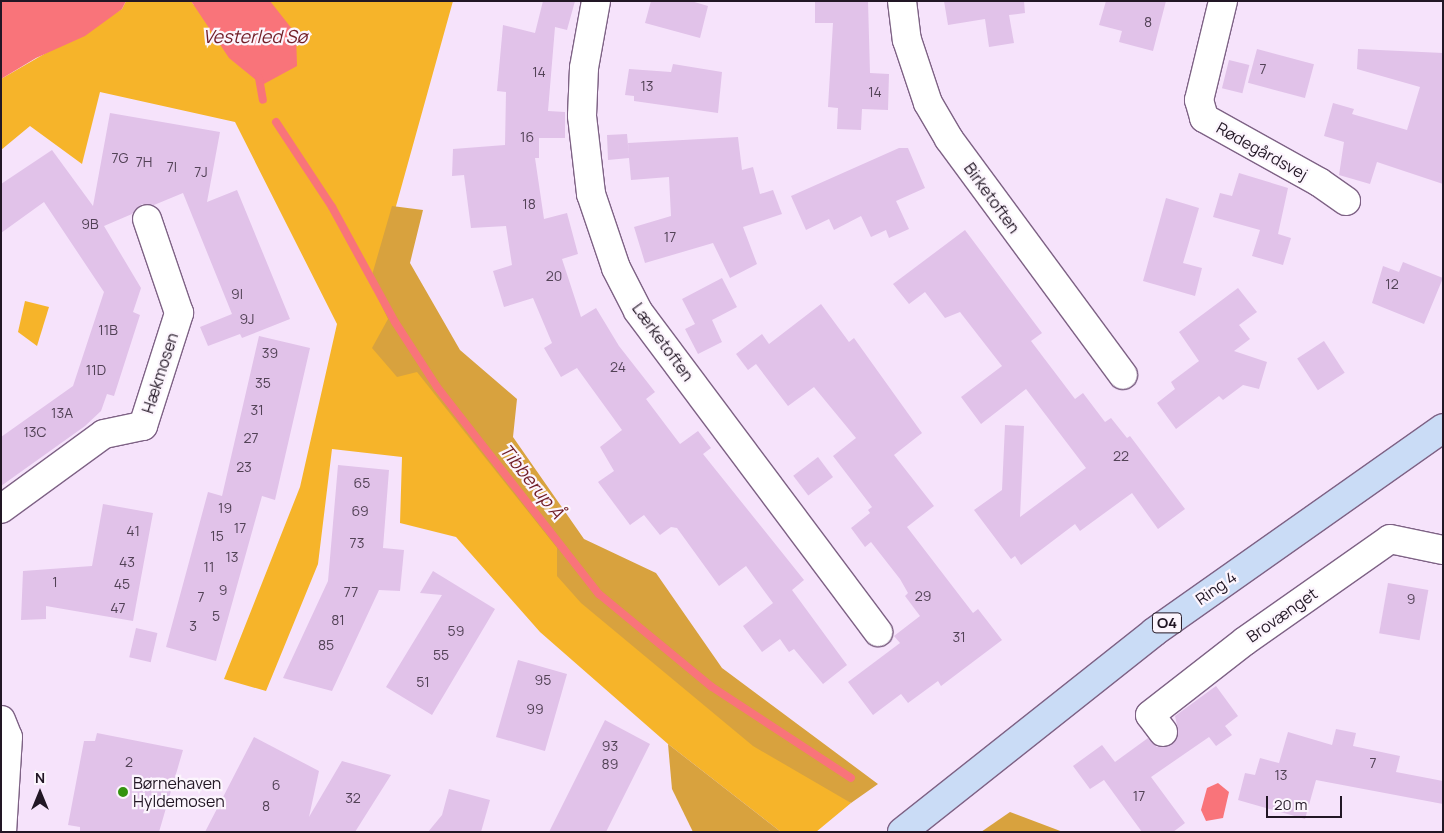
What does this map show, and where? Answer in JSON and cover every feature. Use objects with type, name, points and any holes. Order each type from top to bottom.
[{"type":"main road","name":"Ring 4","points":[[902,832],[1154,632],[1443,428]]},
{"type":"street","name":"Lærketoften","points":[[596,1],[584,68],[582,116],[591,194],[616,268],[638,311],[878,632]]},
{"type":"street","name":"Birketoften","points":[[902,1],[907,40],[928,103],[949,139],[1123,375]]},
{"type":"street","name":"Rødegårdsvej","points":[[1223,1],[1199,100],[1204,118],[1319,182],[1346,202]]},
{"type":"street","name":"Hækmosen","points":[[1,509],[104,434],[143,426],[179,313],[147,219]]},
{"type":"street","name":"Brovænget","points":[[1163,732],[1150,715],[1245,641],[1390,539],[1443,550]]},
{"type":"street","points":[[1,720],[8,737],[2,832]]},
{"type":"shaded area","points":[[126,1],[191,1],[194,5],[253,1],[453,1],[373,289],[700,679],[851,803],[816,832],[781,832],[668,744],[540,632],[456,537],[400,523],[402,457],[332,449],[318,564],[266,691],[224,679],[300,487],[337,324],[235,122],[100,92],[82,164],[30,126],[1,150],[1,79],[122,9]]},
{"type":"shaded area","points":[[392,206],[423,210],[410,263],[460,350],[517,399],[513,437],[584,539],[656,573],[722,668],[878,784],[851,803],[753,746],[581,603],[557,576],[557,548],[417,372],[397,377],[372,348],[388,319],[370,282]]},
{"type":"shaded area","points":[[25,301],[49,307],[37,346],[18,332]]},
{"type":"shaded area","points":[[668,744],[781,832],[693,832],[672,789]]},
{"type":"shaded area","points":[[1010,812],[1063,832],[981,832]]},
{"type":"water","points":[[1,1],[126,1],[122,9],[85,36],[36,58],[1,79]]},
{"type":"water","name":"Vesterled Sø","points":[[191,1],[270,1],[296,34],[297,66],[262,85],[229,58]]},
{"type":"water","points":[[1218,783],[1229,792],[1223,818],[1206,821],[1201,810],[1207,788]]},
{"type":"building","points":[[543,1],[575,1],[567,30],[555,27],[548,111],[565,112],[565,138],[539,138],[539,158],[535,158],[544,219],[567,213],[578,254],[562,259],[581,317],[596,308],[619,346],[655,392],[646,399],[680,444],[698,431],[711,448],[703,454],[804,580],[792,590],[847,665],[823,684],[794,649],[789,652],[780,639],[762,652],[743,626],[773,603],[746,566],[719,586],[677,528],[671,527],[660,535],[644,515],[630,525],[598,482],[614,471],[600,447],[622,430],[577,368],[561,377],[544,348],[552,343],[533,298],[504,307],[493,271],[512,265],[506,226],[471,228],[464,175],[452,176],[453,149],[505,145],[506,92],[497,91],[503,25],[535,33]]},
{"type":"building","points":[[651,1],[691,1],[708,6],[700,38],[645,23]]},
{"type":"building","points":[[815,1],[868,1],[870,73],[889,74],[888,110],[862,109],[861,130],[837,129],[838,108],[828,107],[833,23],[815,23]]},
{"type":"building","points":[[944,1],[1024,1],[1025,13],[1009,15],[1014,43],[989,47],[985,19],[948,25]]},
{"type":"building","points":[[1106,1],[1166,1],[1153,51],[1119,42],[1122,31],[1099,25]]},
{"type":"building","points":[[1257,49],[1314,64],[1305,98],[1248,83]]},
{"type":"building","points":[[1358,49],[1443,53],[1443,184],[1377,162],[1370,184],[1339,175],[1344,142],[1324,136],[1333,103],[1354,109],[1352,114],[1407,130],[1420,87],[1357,69]]},
{"type":"building","points":[[1229,60],[1249,65],[1242,93],[1222,88]]},
{"type":"building","points":[[673,64],[722,72],[718,113],[634,101],[634,96],[625,95],[629,69],[671,72]]},
{"type":"building","points":[[110,113],[220,132],[207,202],[237,190],[290,319],[242,338],[240,334],[208,346],[200,327],[232,314],[183,193],[154,205],[142,204],[132,214],[104,226],[141,288],[133,312],[140,315],[114,396],[107,394],[101,411],[85,426],[1,486],[1,437],[73,386],[104,292],[44,202],[1,233],[1,184],[52,150],[93,206]]},
{"type":"building","points":[[627,134],[629,156],[628,143],[738,137],[742,170],[753,167],[760,194],[773,190],[782,214],[743,227],[757,264],[730,278],[713,243],[645,263],[634,227],[671,216],[669,177],[631,180],[629,158],[608,160],[607,135]]},
{"type":"building","points":[[899,148],[908,148],[925,188],[896,201],[909,229],[889,238],[886,230],[871,237],[861,216],[834,230],[829,219],[806,230],[791,196]]},
{"type":"building","points":[[1239,173],[1288,188],[1278,234],[1291,238],[1283,265],[1252,256],[1260,230],[1213,217],[1220,193],[1232,196]]},
{"type":"building","points":[[1166,198],[1199,208],[1183,263],[1202,268],[1195,296],[1143,281]]},
{"type":"building","points":[[965,230],[1042,333],[1031,341],[1075,399],[1083,393],[1105,422],[1111,418],[1127,438],[1130,436],[1185,509],[1158,529],[1132,493],[1080,531],[1075,524],[1021,565],[1015,556],[1011,559],[974,510],[1002,490],[1005,425],[1024,426],[1020,517],[1086,468],[1026,389],[981,424],[961,397],[1002,366],[960,312],[945,318],[925,292],[909,304],[893,284]]},
{"type":"building","points":[[1403,262],[1443,278],[1424,324],[1372,303],[1383,266],[1399,272]]},
{"type":"building","points":[[722,278],[737,307],[712,320],[722,342],[698,354],[685,329],[695,324],[682,299]]},
{"type":"building","points":[[1238,288],[1257,312],[1239,325],[1250,339],[1234,351],[1267,362],[1259,389],[1243,385],[1223,400],[1219,396],[1176,429],[1157,403],[1175,389],[1171,382],[1199,361],[1179,332]]},
{"type":"building","points":[[821,304],[849,342],[854,338],[922,433],[894,455],[934,506],[907,527],[973,613],[978,609],[1002,640],[941,686],[938,681],[908,703],[901,694],[873,715],[848,682],[900,643],[894,636],[920,616],[905,596],[908,593],[900,579],[871,542],[865,547],[851,528],[870,513],[868,510],[872,507],[833,456],[856,438],[814,387],[788,406],[756,364],[748,370],[736,354],[762,334],[769,344]]},
{"type":"building","points":[[259,336],[310,348],[275,500],[262,496],[216,661],[166,647],[208,492],[222,496]]},
{"type":"building","points":[[1324,341],[1345,373],[1318,390],[1297,358]]},
{"type":"building","points":[[818,457],[833,477],[808,496],[793,476]]},
{"type":"building","points":[[338,465],[389,470],[383,548],[404,550],[400,591],[379,590],[332,691],[283,678],[328,581]]},
{"type":"building","points":[[103,504],[153,513],[133,621],[46,606],[46,619],[21,620],[23,571],[92,566]]},
{"type":"building","points":[[433,571],[495,609],[432,715],[386,687],[442,595],[420,593]]},
{"type":"building","points":[[1388,583],[1428,590],[1420,640],[1379,633]]},
{"type":"building","points":[[136,628],[157,633],[151,662],[129,657]]},
{"type":"building","points":[[518,660],[567,674],[545,751],[496,737]]},
{"type":"building","points":[[1216,686],[1238,716],[1225,726],[1232,735],[1216,746],[1209,737],[1151,777],[1185,823],[1173,832],[1142,832],[1104,780],[1090,789],[1073,766],[1102,745],[1115,762],[1148,738],[1157,747],[1172,745],[1178,730],[1175,716]]},
{"type":"building","points":[[605,720],[650,744],[606,832],[549,832]]},
{"type":"building","points":[[1336,729],[1356,733],[1353,746],[1400,756],[1396,772],[1443,781],[1443,804],[1316,780],[1305,819],[1238,800],[1245,773],[1255,775],[1260,758],[1279,763],[1288,732],[1332,745]]},
{"type":"building","name":"Børnehaven Hyldemosen","points":[[97,733],[183,750],[159,832],[80,832],[80,827],[68,825],[84,741],[95,741]]},
{"type":"building","points":[[254,737],[319,771],[309,817],[342,761],[391,775],[355,832],[205,832]]},
{"type":"building","points":[[449,789],[490,800],[481,832],[428,832],[442,815]]},
{"type":"waterway","name":"Tibberup Å","points":[[259,78],[263,100]]},
{"type":"waterway","name":"Tibberup Å","points":[[276,122],[332,207],[395,322],[437,387],[599,594],[712,687],[851,778]]},
{"type":"place","name":"Børnehaven Hyldemosen","points":[[123,792]]}]
